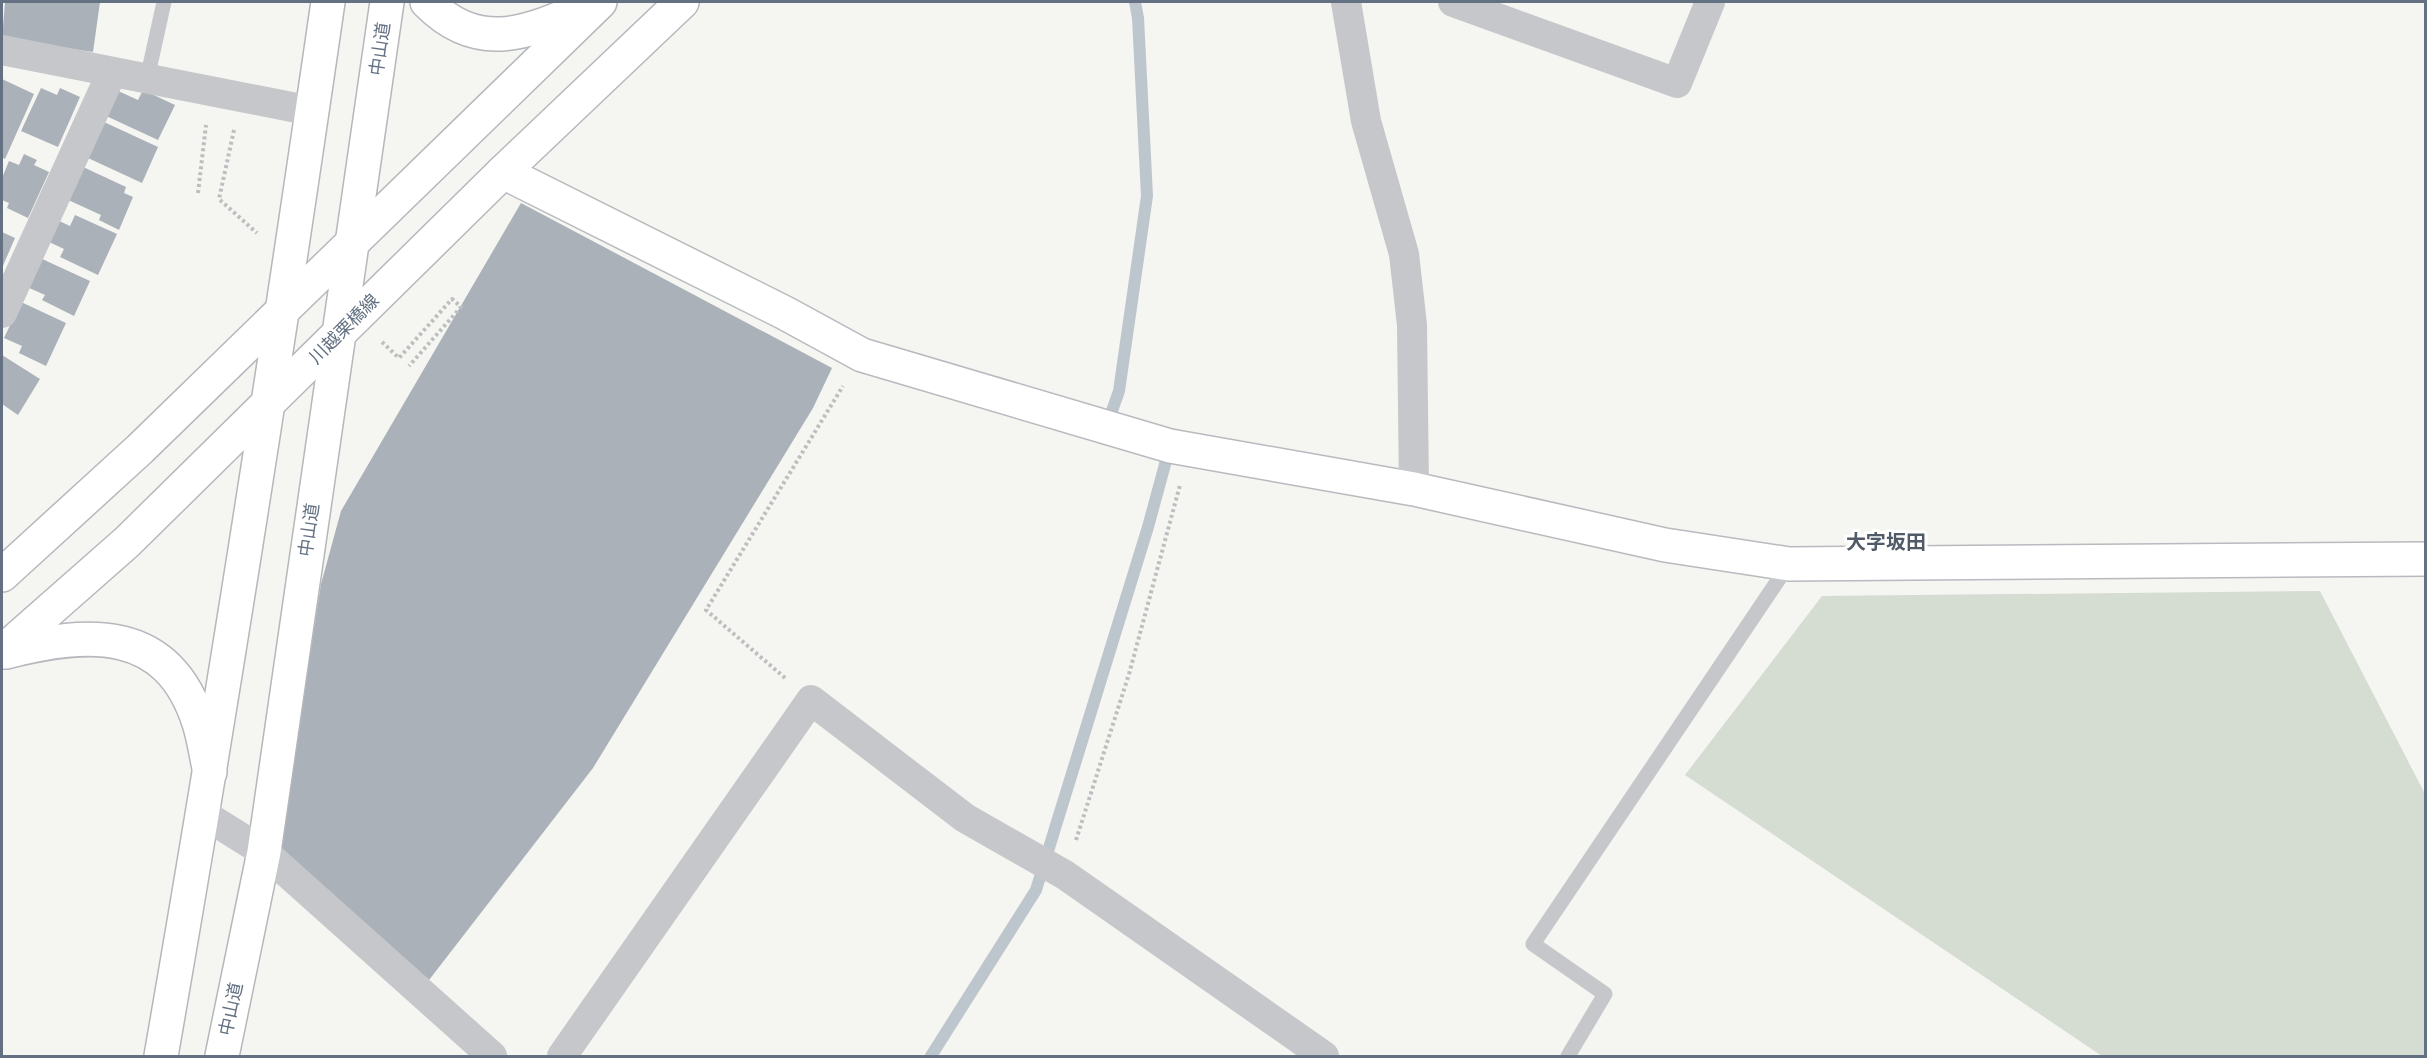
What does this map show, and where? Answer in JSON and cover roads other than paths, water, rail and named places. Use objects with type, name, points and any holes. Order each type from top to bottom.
[{"type":"main road","points":[[161,1056],[210,774],[283,311],[328,2]]},
{"type":"main road","name":"中山道","points":[[222,1056],[264,852],[387,2]]},
{"type":"main road","points":[[427,2],[445,20],[474,32],[507,34],[545,26],[599,2]]},
{"type":"main road","points":[[2,575],[140,449],[599,2]]},
{"type":"main road","name":"川越栗橋線","points":[[2,653],[127,542],[503,172],[682,2]]},
{"type":"main road","points":[[503,172],[785,313],[862,355],[1106,429],[1190,449],[1414,489],[1665,545],[1789,564],[2426,559]]},
{"type":"main road","points":[[2,653],[48,642],[88,638],[126,642],[160,660],[183,688],[198,722],[210,774]]},
{"type":"street","points":[[1346,2],[1366,121],[1404,254],[1412,325],[1414,489]]},
{"type":"street","points":[[1453,2],[1677,83],[1710,2]]},
{"type":"street","points":[[2,50],[312,111]]},
{"type":"street","points":[[2,313],[112,72]]},
{"type":"street","points":[[562,1056],[811,700],[965,818],[1065,875],[1324,1056]]},
{"type":"street","points":[[203,814],[264,852],[492,1056]]},
{"type":"lane","points":[[147,79],[164,2]]},
{"type":"lane","points":[[1568,1056],[1605,994],[1533,944],[1789,564]]},
{"type":"waterway","points":[[1107,425],[1119,391],[1147,196],[1138,18],[1135,2]]},
{"type":"waterway","points":[[931,1056],[1036,890],[1148,527],[1170,446]]},
{"type":"district","name":"大字坂田","points":[[1886,542]]}]
